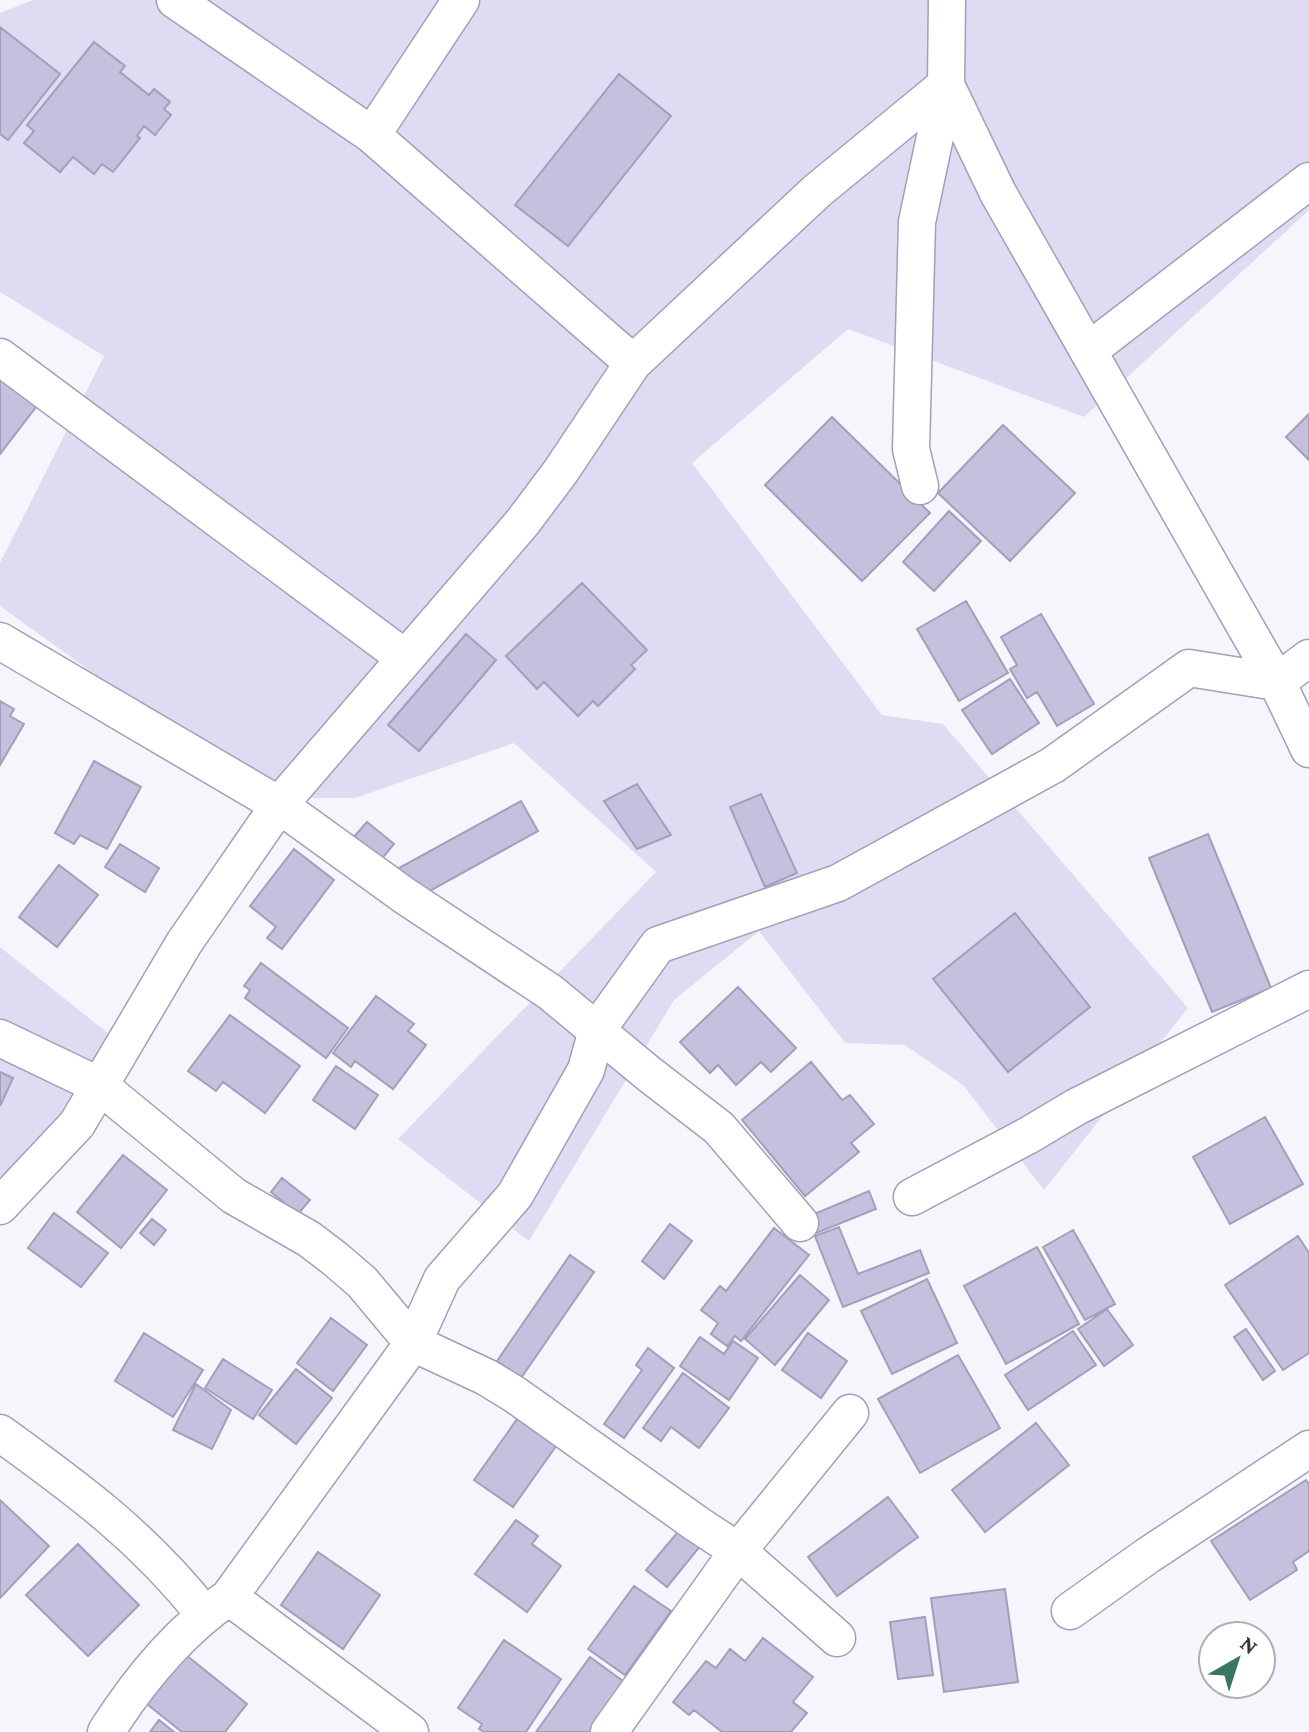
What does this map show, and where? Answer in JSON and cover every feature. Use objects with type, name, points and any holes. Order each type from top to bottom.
[{"type":"street","points":[[175,0],[372,135],[633,363]]},
{"type":"street","points":[[372,135],[461,0]]},
{"type":"street","points":[[920,486],[911,449],[917,222],[946,85],[947,0]]},
{"type":"street","points":[[946,85],[998,193],[1277,682],[1309,749]]},
{"type":"street","points":[[0,1206],[77,1124],[184,943],[279,805],[522,523],[561,471],[633,363],[817,191],[946,85]]},
{"type":"street","points":[[1088,351],[1309,181]]},
{"type":"street","points":[[0,357],[405,658]]},
{"type":"street","points":[[0,641],[279,805],[405,896],[550,992],[719,1128],[800,1223]]},
{"type":"street","points":[[106,1732],[156,1662],[216,1606],[413,1343],[442,1279],[515,1195],[586,1070],[597,1030],[658,945],[838,883],[1053,765],[1189,668],[1277,682],[1309,658]]},
{"type":"street","points":[[912,1197],[1076,1107],[1309,989]]},
{"type":"street","points":[[0,1038],[100,1086],[234,1196],[309,1239],[334,1258],[362,1282],[413,1343],[486,1377],[514,1394],[738,1551],[837,1638]]},
{"type":"street","points":[[609,1732],[738,1551],[850,1413]]},
{"type":"street","points":[[0,1433],[74,1487],[134,1536],[171,1573],[216,1606],[410,1732]]},
{"type":"street","points":[[1070,1611],[1309,1449]]},
{"type":"shaded area","points":[[33,0],[1309,0],[1309,210],[1084,417],[848,329],[692,463],[882,715],[943,724],[1188,1008],[1044,1190],[963,1085],[905,1045],[845,1043],[759,931],[674,1000],[529,1241],[398,1139],[656,872],[514,743],[355,798],[266,798],[0,606],[0,563],[104,356],[0,292],[0,13]]},
{"type":"shaded area","points":[[0,947],[124,1046],[0,1206]]},
{"type":"building","points":[[0,27],[60,74],[8,140],[0,134]]},
{"type":"building","points":[[94,42],[125,66],[120,72],[149,95],[154,89],[170,102],[164,109],[171,115],[155,135],[144,126],[137,136],[140,138],[113,172],[102,164],[94,174],[73,157],[60,172],[24,143],[34,131],[27,125]]},
{"type":"building","points":[[619,74],[671,116],[568,246],[515,205]]},
{"type":"building","points":[[0,366],[43,398],[0,454]]},
{"type":"building","points":[[1309,414],[1309,460],[1286,437]]},
{"type":"building","points":[[832,417],[930,513],[862,581],[765,485]]},
{"type":"building","points":[[1003,425],[1075,493],[1010,561],[938,493]]},
{"type":"building","points":[[949,511],[981,541],[934,591],[903,562]]},
{"type":"building","points":[[582,583],[647,650],[631,665],[635,669],[598,706],[593,701],[578,716],[544,682],[537,689],[506,656]]},
{"type":"building","points":[[966,601],[1008,673],[959,701],[917,629]]},
{"type":"building","points":[[1041,614],[1094,704],[1057,726],[1037,692],[1027,698],[1010,669],[1017,665],[1001,637]]},
{"type":"building","points":[[466,634],[496,660],[419,751],[388,725]]},
{"type":"building","points":[[1010,679],[1039,723],[992,754],[962,710]]},
{"type":"building","points":[[0,701],[14,709],[10,716],[24,724],[0,765]]},
{"type":"building","points":[[94,761],[141,787],[107,849],[80,835],[74,844],[55,833]]},
{"type":"building","points":[[637,784],[671,835],[637,849],[604,801]]},
{"type":"building","points":[[761,794],[797,873],[765,887],[730,807]]},
{"type":"building","points":[[521,801],[538,831],[417,898],[390,873]]},
{"type":"building","points":[[367,822],[394,844],[379,862],[352,839]]},
{"type":"building","points":[[1208,834],[1271,988],[1212,1012],[1149,858]]},
{"type":"building","points":[[120,844],[159,868],[145,892],[105,867]]},
{"type":"building","points":[[294,849],[334,880],[282,949],[267,938],[276,927],[250,906]]},
{"type":"building","points":[[59,865],[98,895],[57,947],[19,917]]},
{"type":"building","points":[[1015,913],[1090,1007],[1008,1072],[933,979]]},
{"type":"building","points":[[261,963],[348,1028],[326,1058],[245,998],[250,990],[244,986]]},
{"type":"building","points":[[738,987],[796,1048],[771,1072],[761,1062],[736,1085],[718,1065],[710,1073],[680,1042]]},
{"type":"building","points":[[376,996],[414,1024],[408,1031],[426,1045],[393,1089],[355,1061],[351,1067],[333,1053]]},
{"type":"building","points":[[230,1015],[300,1066],[265,1113],[223,1082],[216,1091],[188,1071]]},
{"type":"building","points":[[811,1062],[842,1100],[850,1095],[874,1124],[851,1143],[859,1152],[805,1196],[742,1120]]},
{"type":"building","points":[[336,1066],[378,1095],[355,1129],[313,1100]]},
{"type":"building","points":[[0,1072],[13,1078],[0,1106]]},
{"type":"building","points":[[1265,1117],[1303,1184],[1230,1224],[1193,1157]]},
{"type":"building","points":[[123,1155],[167,1190],[121,1248],[77,1212]]},
{"type":"building","points":[[282,1178],[310,1200],[298,1214],[271,1192]]},
{"type":"building","points":[[869,1191],[876,1209],[814,1234],[807,1217]]},
{"type":"building","points":[[54,1213],[108,1253],[81,1287],[28,1248]]},
{"type":"building","points":[[152,1219],[166,1230],[154,1245],[140,1233]]},
{"type":"building","points":[[670,1224],[692,1241],[664,1279],[642,1261]]},
{"type":"building","points":[[839,1227],[858,1274],[920,1250],[929,1273],[843,1307],[815,1236]]},
{"type":"building","points":[[774,1228],[809,1255],[741,1341],[735,1336],[727,1346],[711,1334],[718,1323],[701,1310],[720,1286],[726,1291]]},
{"type":"building","points":[[1073,1230],[1115,1304],[1085,1320],[1043,1247]]},
{"type":"building","points":[[1298,1236],[1309,1253],[1309,1353],[1283,1370],[1225,1285]]},
{"type":"building","points":[[1037,1247],[1079,1324],[1006,1364],[964,1286]]},
{"type":"building","points":[[570,1255],[594,1272],[521,1378],[497,1361]]},
{"type":"building","points":[[800,1275],[829,1300],[775,1365],[745,1339]]},
{"type":"building","points":[[927,1279],[957,1343],[892,1374],[861,1311]]},
{"type":"building","points":[[1107,1309],[1133,1345],[1104,1366],[1078,1329]]},
{"type":"building","points":[[331,1318],[367,1345],[333,1391],[297,1363]]},
{"type":"building","points":[[1246,1329],[1275,1371],[1263,1380],[1234,1337]]},
{"type":"building","points":[[1073,1331],[1096,1365],[1028,1410],[1005,1375]]},
{"type":"building","points":[[144,1333],[203,1370],[173,1417],[115,1381]]},
{"type":"building","points":[[808,1333],[847,1361],[821,1398],[782,1370]]},
{"type":"building","points":[[700,1337],[724,1354],[733,1341],[758,1358],[729,1400],[680,1366]]},
{"type":"building","points":[[648,1348],[674,1368],[624,1438],[604,1424],[642,1370],[636,1365]]},
{"type":"building","points":[[958,1355],[1000,1428],[920,1473],[878,1399]]},
{"type":"building","points":[[223,1359],[272,1390],[253,1419],[205,1388]]},
{"type":"building","points":[[296,1369],[332,1398],[296,1444],[259,1415]]},
{"type":"building","points":[[683,1373],[729,1408],[699,1448],[671,1427],[661,1441],[643,1428]]},
{"type":"building","points":[[196,1384],[231,1410],[212,1449],[173,1430]]},
{"type":"building","points":[[520,1415],[559,1442],[513,1507],[474,1480]]},
{"type":"building","points":[[1036,1423],[1069,1465],[985,1532],[952,1490]]},
{"type":"building","points":[[1306,1480],[1309,1484],[1309,1551],[1293,1562],[1297,1570],[1250,1600],[1211,1541]]},
{"type":"building","points":[[888,1497],[918,1537],[837,1596],[808,1557]]},
{"type":"building","points":[[0,1500],[49,1546],[0,1598]]},
{"type":"building","points":[[516,1520],[538,1536],[532,1544],[561,1566],[527,1612],[475,1574]]},
{"type":"building","points":[[682,1527],[702,1544],[667,1587],[646,1570]]},
{"type":"building","points":[[78,1544],[139,1605],[88,1656],[26,1595]]},
{"type":"building","points":[[318,1552],[380,1595],[343,1649],[281,1605]]},
{"type":"building","points":[[634,1586],[671,1611],[625,1675],[588,1649]]},
{"type":"building","points":[[1005,1589],[1018,1682],[944,1692],[931,1598]]},
{"type":"building","points":[[925,1617],[933,1675],[898,1679],[890,1622]]},
{"type":"building","points":[[763,1638],[813,1677],[793,1702],[807,1713],[791,1732],[722,1732],[694,1710],[689,1715],[673,1702],[706,1661],[716,1668],[730,1649],[745,1661]]},
{"type":"building","points":[[504,1640],[561,1679],[526,1732],[484,1732],[479,1729],[482,1724],[458,1708]]},
{"type":"building","points":[[186,1655],[247,1704],[225,1732],[182,1732],[147,1704]]},
{"type":"building","points":[[590,1657],[627,1684],[594,1732],[536,1732]]},
{"type":"building","points":[[159,1720],[174,1732],[150,1732]]}]
